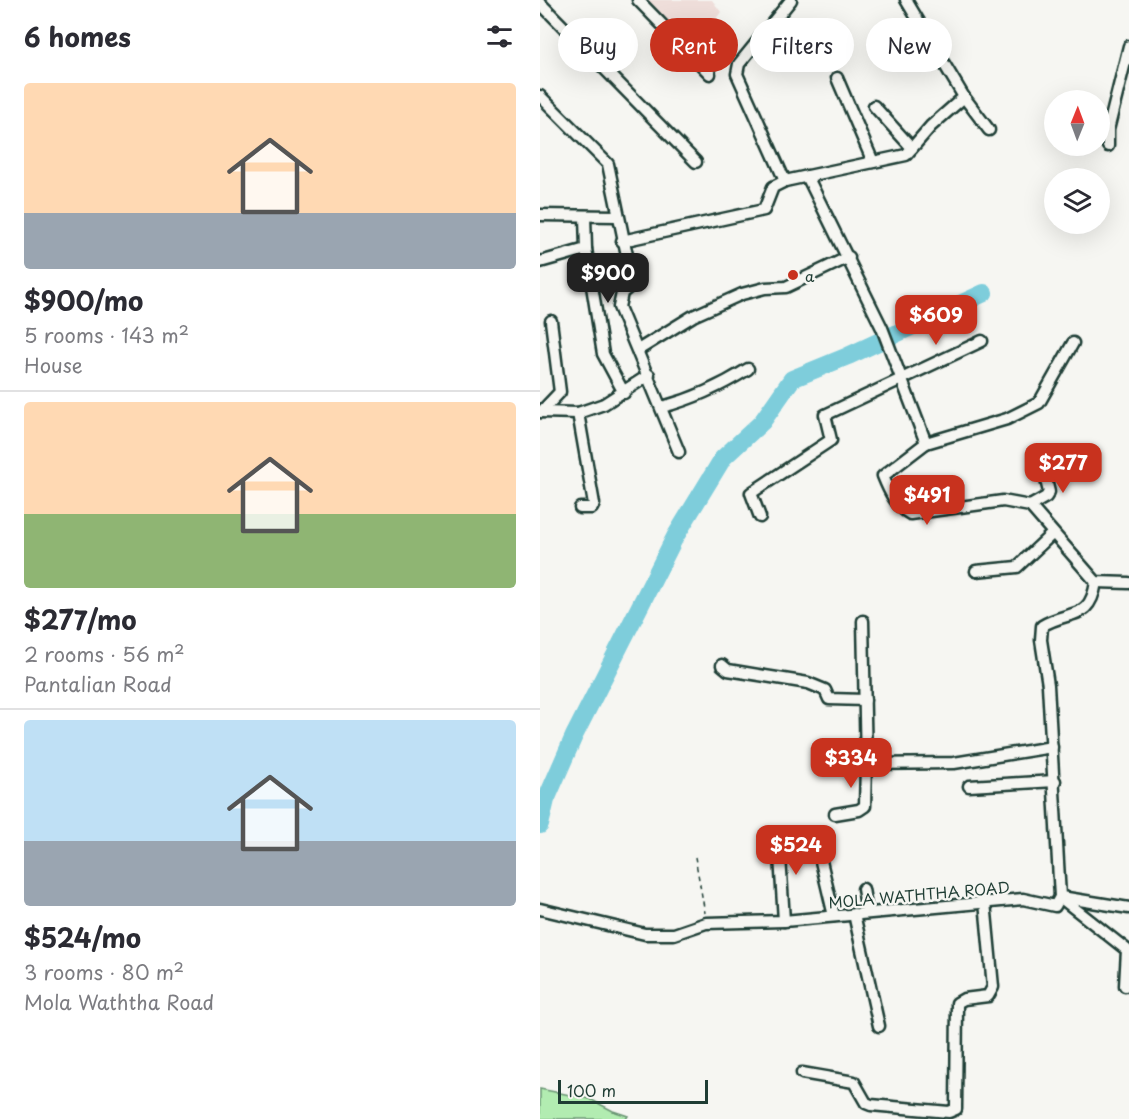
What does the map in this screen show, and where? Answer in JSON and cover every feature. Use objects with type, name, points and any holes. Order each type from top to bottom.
[{"type":"street","points":[[638,0],[710,74]]},
{"type":"street","points":[[785,181],[737,74],[739,64],[791,0]]},
{"type":"street","points":[[906,0],[964,97],[989,130]]},
{"type":"street","points":[[540,3],[696,162]]},
{"type":"street","points":[[1110,122],[1129,46]]},
{"type":"street","points":[[837,78],[873,162]]},
{"type":"street","points":[[540,96],[608,164],[622,241],[633,284],[622,293],[619,307],[679,452]]},
{"type":"street","points":[[622,241],[765,210],[774,188],[785,181],[906,155],[931,126],[964,97]]},
{"type":"street","points":[[874,106],[912,148]]},
{"type":"street","points":[[807,176],[849,257],[882,328],[926,443]]},
{"type":"street","points":[[540,215],[617,216]]},
{"type":"street","points":[[585,216],[586,249],[603,354],[624,393]]},
{"type":"street","points":[[540,262],[586,249]]},
{"type":"street","points":[[638,350],[693,316],[742,294],[765,288],[786,287],[849,257]]},
{"type":"street","points":[[541,412],[560,392],[551,321]]},
{"type":"street","points":[[760,517],[751,493],[831,440],[825,415],[982,341]]},
{"type":"street","points":[[1042,464],[1049,492],[1046,497],[1030,506],[1003,501],[910,514],[902,510],[889,491],[883,476],[926,443],[1007,419],[1039,403],[1073,343]]},
{"type":"street","points":[[662,407],[714,389],[748,369]]},
{"type":"street","points":[[541,412],[578,413],[604,404],[649,375]]},
{"type":"street","points":[[578,413],[594,504],[592,508],[580,508]]},
{"type":"street","points":[[1030,506],[1096,582],[1129,583]]},
{"type":"street","points":[[976,571],[1017,567],[1052,534]]},
{"type":"street","points":[[1096,582],[1089,606],[1083,612],[1052,620],[1042,626],[1041,640],[1048,685],[1060,897],[1127,950],[1125,986]]},
{"type":"street","points":[[835,814],[859,810],[865,806],[863,621]]},
{"type":"street","points":[[722,665],[728,669],[808,683],[825,690],[829,699],[865,700]]},
{"type":"street","points":[[866,764],[954,764],[1052,747]]},
{"type":"street","points":[[969,786],[1055,781]]},
{"type":"street","points":[[770,845],[780,855],[784,921]]},
{"type":"street","points":[[820,856],[834,916]]},
{"type":"street","points":[[862,890],[867,912]]},
{"type":"street","points":[[1060,897],[1129,908]]},
{"type":"street","name":"MOLA WATHTHA ROAD","points":[[540,909],[645,934],[674,934],[706,923],[784,921],[1023,899],[1055,906],[1060,897]]},
{"type":"street","points":[[802,1073],[854,1082],[866,1103],[871,1105],[949,1112],[956,1109],[957,1003],[964,999],[988,996],[993,987],[985,902]]},
{"type":"street","points":[[854,914],[879,1026]]},
{"type":"path","points":[[695,857],[706,923]]},
{"type":"shaded area","points":[[644,0],[712,0],[721,12],[716,18],[662,18]]},
{"type":"green space","points":[[540,1089],[590,1099],[628,1116],[626,1119],[540,1119]]},
{"type":"waterway","points":[[540,825],[546,800],[574,736],[675,537],[723,458],[762,422],[792,379],[848,356],[984,293]]},
{"type":"place","name":"a","points":[[793,275]]}]
